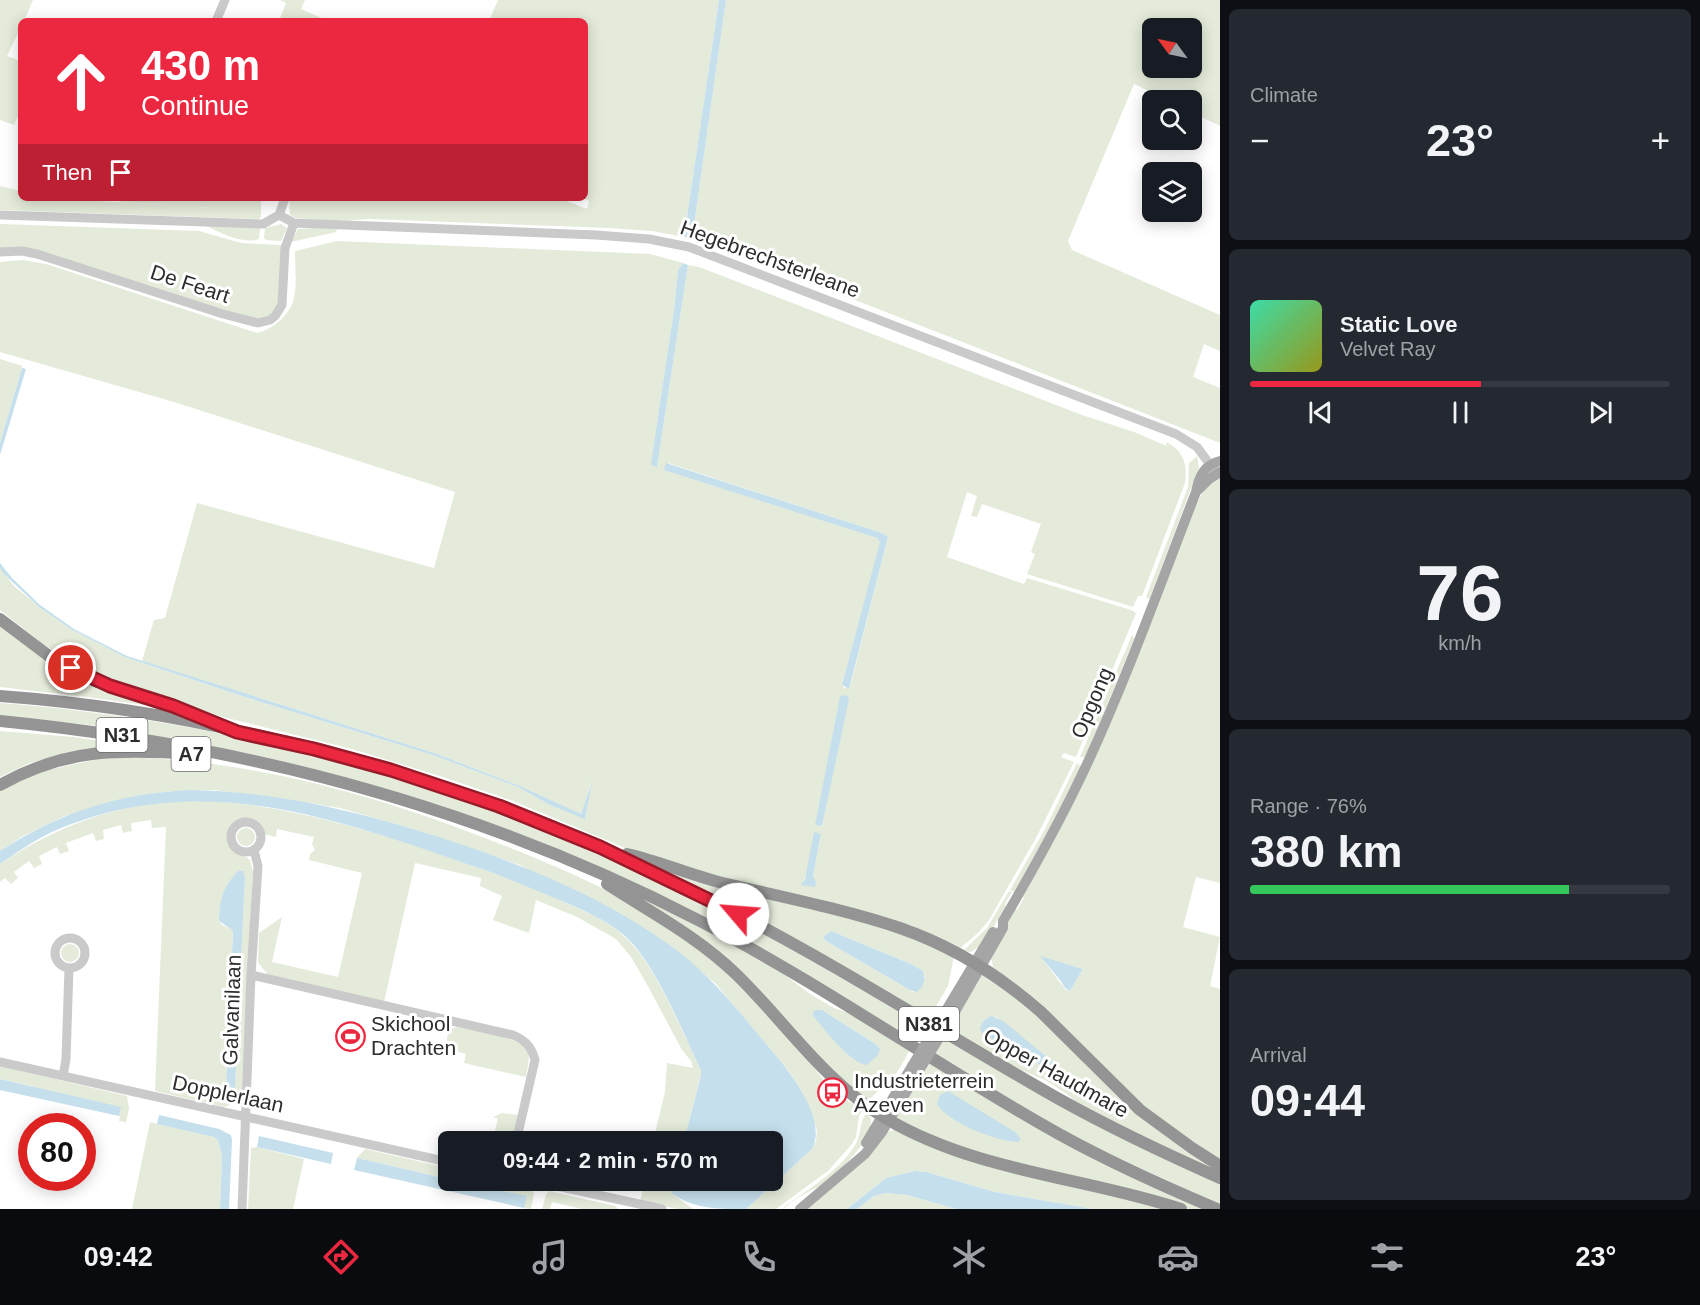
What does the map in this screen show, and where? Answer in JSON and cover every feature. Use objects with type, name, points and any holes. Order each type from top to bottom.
[{"type":"highway","name":"N31","points":[[0,619],[49,656],[96,681],[173,706],[237,732]]},
{"type":"highway","name":"Opper Haudmare","points":[[0,696],[195,722],[314,749],[391,770],[499,806],[640,861],[778,936],[1062,1101],[1220,1178]]},
{"type":"highway","name":"N31","points":[[0,721],[130,736],[243,758],[371,790],[519,840],[580,865],[629,893]]},
{"type":"highway","name":"A7","points":[[0,785],[53,762],[108,751],[139,750],[243,758]]},
{"type":"highway","points":[[640,861],[871,919],[921,937],[978,965],[1041,1012],[1140,1110],[1220,1166]]},
{"type":"highway","points":[[629,893],[711,951],[737,975],[829,1076],[886,1118],[980,1160],[1111,1190],[1181,1209]]},
{"type":"highway","name":"N381","points":[[629,893],[700,921],[787,969],[1044,1126],[1148,1179],[1217,1209]]},
{"type":"main road","name":"Opgong","points":[[800,1209],[865,1154],[978,965],[1003,928],[1003,921],[1049,841],[1087,763],[1123,679],[1196,492],[1200,476],[1217,468]]},
{"type":"street","points":[[217,18],[225,0]]},
{"type":"street","points":[[0,215],[263,224],[279,215],[284,201]]},
{"type":"street","name":"Hegebrechsterleane","points":[[279,215],[294,224],[596,235],[649,239],[689,247],[1176,434],[1194,444],[1217,468]]},
{"type":"street","name":"De Feart","points":[[0,252],[22,251],[37,254],[232,317],[258,323],[270,320],[282,305],[285,248],[294,224]]},
{"type":"street","name":"Galvanilaan","points":[[242,1209],[251,975],[258,866],[254,850]]},
{"type":"street","points":[[63,1076],[66,1059],[69,968]]},
{"type":"street","points":[[251,975],[513,1035],[524,1040],[531,1048],[535,1060],[519,1131]]},
{"type":"street","name":"Dopplerlaan","points":[[0,1062],[438,1160]]},
{"type":"street","points":[[579,1191],[662,1209]]},
{"type":"green space","points":[[0,0],[33,0],[25,18],[18,18],[18,33],[7,56],[18,60],[18,116],[14,125],[0,120]]},
{"type":"green space","points":[[280,0],[305,0],[301,9],[321,18],[280,18],[286,3]]},
{"type":"green space","points":[[498,0],[719,0],[684,237],[652,231],[609,228],[370,219],[339,221],[296,218],[290,215],[289,201],[567,201],[587,209],[589,201],[588,18],[490,18]]},
{"type":"green space","points":[[726,0],[1220,0],[1220,126],[1202,117],[1202,90],[1147,90],[1134,84],[1068,241],[1072,250],[1220,315],[1220,351],[1204,344],[1193,377],[1220,388],[1220,443],[868,305],[692,239]]},
{"type":"green space","points":[[0,186],[18,190],[18,201],[99,201],[210,208],[119,202],[261,201],[259,219],[0,210]]},
{"type":"green space","points":[[0,224],[199,231],[241,243],[282,245],[280,302],[270,317],[251,320],[44,253],[0,249]]},
{"type":"green space","points":[[281,224],[287,228],[281,241],[264,238],[265,228]]},
{"type":"green space","points":[[204,225],[260,227],[259,239],[239,239]]},
{"type":"green space","points":[[298,229],[337,229],[336,232],[291,242]]},
{"type":"green space","points":[[337,241],[650,254],[683,263],[678,270],[653,450],[657,467],[688,265],[699,267],[1167,446],[1166,442],[1177,449],[1185,464],[1185,483],[1142,596],[1138,596],[1133,607],[1027,574],[1035,554],[1031,552],[1041,524],[982,504],[977,517],[971,516],[977,496],[967,492],[947,557],[1024,584],[1027,578],[1136,613],[1076,757],[1064,753],[1061,757],[1074,762],[1037,836],[989,920],[979,932],[958,950],[911,925],[884,920],[647,857],[513,801],[446,778],[352,749],[223,717],[126,685],[71,661],[43,644],[0,610],[0,568],[14,586],[39,607],[71,629],[125,657],[433,755],[518,787],[550,805],[585,818],[591,782],[582,815],[520,786],[434,753],[142,661],[154,620],[165,618],[197,503],[434,568],[455,492],[174,402],[0,352],[0,262],[23,260],[46,264],[257,333],[269,329],[280,320],[292,304],[295,287],[295,251]],"holes":[[[668,463],[882,533],[888,537],[850,687],[844,688],[842,685],[881,542],[877,538],[665,470]],[[849,699],[822,826],[816,825],[838,708]],[[821,834],[813,876],[815,882],[802,885]]]},
{"type":"green space","points":[[0,359],[22,366],[22,368],[0,443]]},
{"type":"green space","points":[[1197,456],[1199,468],[1148,599],[1146,597],[1188,487],[1189,463]]},
{"type":"green space","points":[[1220,476],[1220,883],[1196,877],[1183,927],[1220,937],[1210,986],[1220,989],[1220,1163],[1166,1127],[994,970],[991,958],[1049,846],[1193,510],[1206,487]],"holes":[[[1041,957],[1083,969],[1070,991],[1065,989]]]},
{"type":"green space","points":[[0,623],[24,642],[165,708],[0,687]]},
{"type":"green space","points":[[1132,635],[1134,639],[1086,757],[1080,757]]},
{"type":"green space","points":[[0,703],[133,718],[265,743],[363,768],[494,811],[605,855],[727,914],[924,1027],[915,1042],[715,924],[426,802],[270,758],[192,742],[92,725],[0,716]]},
{"type":"green space","points":[[0,731],[74,737],[133,746],[68,753],[30,763],[0,777]]},
{"type":"green space","points":[[108,757],[207,763],[256,771],[305,781],[401,808],[449,824],[551,865],[632,904],[683,935],[716,959],[808,1057],[829,1086],[840,1096],[863,1109],[859,1116],[856,1137],[828,1171],[776,1209],[746,1209],[766,1191],[783,1191],[783,1175],[812,1149],[816,1141],[817,1130],[801,1090],[790,1073],[716,984],[672,947],[520,865],[423,832],[340,808],[272,797],[214,790],[173,791],[137,796],[65,816],[23,836],[0,851],[0,790],[43,771]]},
{"type":"green space","points":[[1077,763],[1081,767],[1049,829],[1015,892],[1010,890],[1045,829]]},
{"type":"green space","points":[[189,800],[220,802],[282,810],[343,824],[506,877],[600,919],[627,939],[649,967],[701,1069],[687,1131],[655,1131],[665,1092],[667,1063],[693,1068],[631,957],[616,939],[577,917],[536,900],[529,933],[493,920],[502,896],[480,886],[481,878],[415,863],[384,1002],[268,975],[258,962],[259,933],[282,917],[272,962],[338,977],[362,873],[309,860],[310,854],[315,850],[312,844],[314,837],[277,829],[276,837],[264,834],[260,827],[249,820],[233,825],[229,839],[235,850],[250,860],[253,872],[242,1094],[234,1104],[224,1107],[155,1091],[166,827],[152,828],[151,820],[131,823],[132,831],[123,833],[121,825],[103,830],[104,839],[96,841],[93,833],[66,843],[69,851],[60,854],[57,847],[39,856],[42,864],[34,868],[29,861],[14,872],[18,878],[11,884],[5,878],[0,882],[0,864],[22,850],[90,818],[138,806]],"holes":[[[238,871],[242,871],[245,877],[235,1091],[232,1096],[226,1097],[233,930],[222,925],[219,920],[220,906],[226,888]]]},
{"type":"green space","points":[[246,828],[252,831],[255,837],[252,843],[246,846],[240,843],[237,837],[240,831]]},
{"type":"green space","points":[[660,869],[871,921],[954,956],[948,986],[929,1018]],"holes":[[[831,931],[923,971],[925,977],[914,992],[826,941],[823,937]]]},
{"type":"green space","points":[[1009,891],[1012,892],[1006,906],[983,944],[971,952],[963,951],[987,928]]},
{"type":"green space","points":[[631,893],[704,929],[778,970],[810,994],[834,1008],[851,1014],[909,1051],[893,1078],[868,1102],[844,1084],[739,973]],"holes":[[[822,1010],[877,1045],[846,1052],[813,1016]]]},
{"type":"green space","points":[[70,944],[76,947],[79,953],[76,959],[70,962],[64,959],[61,953],[64,947]]},
{"type":"green space","points":[[982,975],[991,977],[1220,1173],[1081,1106],[1045,1080],[1012,1066],[950,1030]],"holes":[[[996,1017],[1053,1062],[1052,1069],[1044,1067],[983,1034]]]},
{"type":"green space","points":[[457,1027],[508,1038],[524,1047],[529,1056],[526,1077],[464,1063],[466,1054],[445,1048],[449,1030]]},
{"type":"green space","points":[[945,1038],[1220,1184],[1220,1205],[1091,1145],[935,1054]]},
{"type":"green space","points":[[930,1064],[1042,1131],[1204,1209],[1190,1209],[952,1146],[897,1118],[896,1115]]},
{"type":"green space","points":[[0,1066],[127,1096],[129,1109],[126,1122],[119,1121],[120,1116],[32,1086],[0,1079]]},
{"type":"green space","points":[[867,1112],[871,1119],[870,1128],[866,1138],[851,1158],[829,1180],[798,1197],[839,1165],[847,1157],[858,1138]]},
{"type":"green space","points":[[502,1113],[518,1115],[514,1131],[495,1131],[498,1119],[493,1117]]},
{"type":"green space","points":[[150,1122],[214,1137],[218,1140],[222,1156],[220,1209],[132,1209]]},
{"type":"green space","points":[[894,1130],[1171,1209],[1093,1209],[995,1192],[926,1172],[915,1171],[886,1178],[847,1209],[806,1209],[887,1132]]},
{"type":"green space","points":[[257,1147],[304,1159],[293,1209],[248,1209],[251,1148]]},
{"type":"green space","points":[[365,1149],[438,1166],[438,1177],[357,1158]]},
{"type":"green space","points":[[503,1191],[533,1191],[531,1209],[524,1208],[526,1196]]},
{"type":"green space","points":[[549,1191],[615,1206],[618,1209],[582,1209],[552,1202],[550,1209],[542,1209]]},
{"type":"green space","points":[[642,1191],[672,1191],[671,1193],[693,1209],[677,1209],[640,1201]]},
{"type":"green space","points":[[886,1193],[907,1195],[956,1209],[857,1209],[874,1196]]},
{"type":"water","points":[[719,0],[726,0],[692,239],[684,237]]},
{"type":"water","points":[[683,263],[688,265],[657,467],[651,465],[678,270]]},
{"type":"water","points":[[22,368],[26,369],[0,455],[0,443]]},
{"type":"water","points":[[666,463],[882,533],[888,537],[849,689],[842,685],[880,542],[877,538],[664,470]]},
{"type":"water","points":[[0,563],[40,605],[74,629],[127,656],[434,753],[520,786],[581,814],[592,782],[585,819],[550,805],[518,787],[433,755],[125,657],[71,629],[39,607],[4,574]]},
{"type":"water","points":[[842,695],[849,699],[822,826],[815,825],[840,697]]},
{"type":"water","points":[[189,790],[254,794],[317,805],[380,820],[442,838],[531,870],[617,912],[645,928],[687,958],[727,998],[777,1057],[800,1088],[812,1113],[816,1138],[812,1149],[783,1175],[783,1131],[687,1131],[701,1070],[658,980],[636,948],[625,936],[593,915],[476,867],[361,829],[310,816],[259,806],[207,802],[156,804],[103,814],[50,833],[0,864],[0,851],[45,826],[90,807],[163,792]]},
{"type":"water","points":[[814,832],[821,834],[813,876],[816,882],[815,887],[801,885],[805,879]]},
{"type":"water","points":[[238,871],[243,871],[245,877],[235,1091],[233,1096],[228,1098],[226,1093],[233,931],[219,920],[223,893]]},
{"type":"water","points":[[831,931],[923,971],[923,985],[917,992],[910,990],[826,941],[823,937]]},
{"type":"water","points":[[1040,956],[1083,969],[1070,991],[1065,988]]},
{"type":"water","points":[[815,1010],[822,1010],[877,1045],[880,1050],[877,1056],[867,1065],[853,1058],[838,1045],[813,1016]]},
{"type":"water","points":[[991,1016],[1003,1021],[1053,1062],[1052,1069],[1044,1067],[983,1034],[980,1030],[981,1025]]},
{"type":"water","points":[[0,1079],[121,1107],[119,1116],[0,1090]]},
{"type":"water","points":[[948,1091],[1015,1132],[1021,1139],[1018,1142],[998,1138],[973,1130],[951,1118],[937,1104],[940,1095]]},
{"type":"water","points":[[159,1115],[219,1129],[231,1135],[229,1209],[220,1209],[222,1156],[218,1140],[214,1137],[157,1124]]},
{"type":"water","points":[[259,1136],[333,1153],[331,1164],[257,1147]]},
{"type":"water","points":[[357,1158],[438,1177],[438,1189],[354,1170]]},
{"type":"water","points":[[915,1171],[926,1172],[995,1192],[1093,1209],[956,1209],[907,1195],[886,1193],[874,1196],[857,1209],[847,1209],[886,1178]]},
{"type":"water","points":[[448,1191],[503,1191],[527,1196],[524,1208]]},
{"type":"water","points":[[672,1191],[766,1191],[746,1209],[697,1205],[671,1193]]},
{"type":"place","name":"Skichool Drachten","points":[[350,1036]]},
{"type":"place","name":"Industrieterrein Azeven","points":[[833,1093]]},
{"type":"route","points":[[71,668],[124,692],[173,706],[237,732],[314,749],[391,770],[499,806],[600,847],[738,914]]}]
